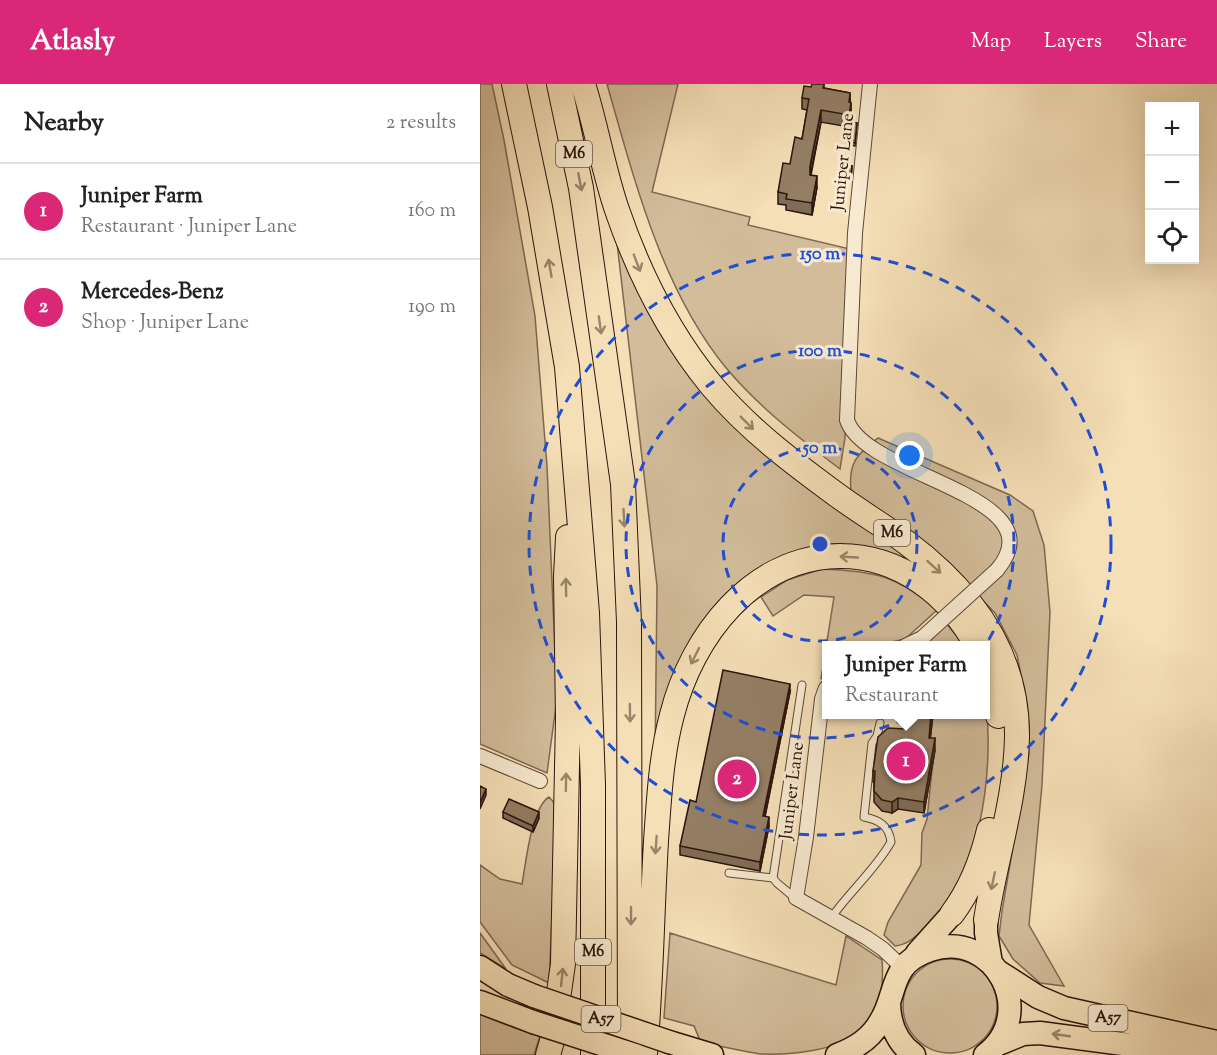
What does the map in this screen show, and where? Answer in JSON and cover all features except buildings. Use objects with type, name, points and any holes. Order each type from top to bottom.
[{"type":"highway","name":"M6","points":[[514,84],[540,207],[567,367],[588,636],[593,796],[593,1055]]},
{"type":"highway","name":"M6","points":[[559,84],[581,188],[623,484],[629,622],[633,1055]]},
{"type":"highway","name":"M6","points":[[583,84],[616,208],[641,273],[666,320],[695,365],[763,439],[838,496],[909,545],[951,582],[974,606],[1000,651],[1011,691],[1017,737],[1006,817],[986,920]]},
{"type":"highway","name":"M6","points":[[548,1055],[556,1019],[563,964],[568,718],[566,576],[572,430]]},
{"type":"highway","name":"M6","points":[[645,1055],[658,809],[665,747],[681,686],[705,637],[721,616],[742,594],[782,568],[817,558],[855,556],[886,564],[921,581],[940,595],[954,610],[974,641]]},
{"type":"highway","points":[[837,1055],[857,1045],[873,1032],[884,1016],[896,978],[952,914],[961,901],[983,855],[995,801],[1000,727],[990,675]]},
{"type":"highway","points":[[986,920],[987,940],[995,967]]},
{"type":"highway","name":"A57","points":[[908,963],[927,950],[959,947],[976,953],[1038,997],[1064,1008],[1217,1042]]},
{"type":"highway","name":"A57","points":[[480,967],[508,985],[534,996],[712,1055]]},
{"type":"highway","name":"A57","points":[[989,1052],[1003,1035],[1010,1011],[1006,986],[995,967]]},
{"type":"highway","points":[[889,1000],[892,1026],[900,1041],[914,1055]]},
{"type":"highway","name":"A57","points":[[480,1002],[633,1055]]},
{"type":"highway","name":"A57","points":[[989,1052],[1023,1034],[1040,1033],[1160,1048],[1217,1052]]},
{"type":"street","name":"Juniper Lane","points":[[870,84],[855,233],[847,420],[853,434],[879,454],[987,507],[996,514],[1007,530],[1010,540],[1008,556],[997,570],[922,638],[915,641]]},
{"type":"street","name":"Juniper Lane","points":[[796,898],[806,837],[822,699]]},
{"type":"street","points":[[480,756],[540,781]]},
{"type":"street","points":[[796,898],[908,963]]},
{"type":"lane","points":[[796,898],[777,884],[773,878],[802,685]]},
{"type":"lane","points":[[831,918],[845,898],[874,868],[891,842],[885,825],[875,819],[864,817],[872,743],[877,736],[880,723]]},
{"type":"lane","points":[[729,873],[773,878]]},
{"type":"shaded area","points":[[480,84],[492,84],[535,316],[547,466],[557,698],[547,773],[480,744]]},
{"type":"shaded area","points":[[607,84],[678,84],[652,192],[750,217],[748,225],[850,249],[845,438],[840,469],[766,410],[727,369],[704,338],[668,270],[653,233]]},
{"type":"shaded area","points":[[615,226],[679,356],[911,557],[939,586],[876,552],[746,580],[655,762],[657,586]]},
{"type":"shaded area","points":[[878,438],[1010,495],[1033,511],[1044,545],[1050,612],[1042,785],[1029,925],[1064,986],[1040,983],[1013,959],[999,936],[1029,754],[1026,700],[1017,655],[995,613],[943,559],[851,491],[851,473],[856,460],[864,449]]},
{"type":"shaded area","points":[[822,569],[856,571],[896,582],[937,610],[905,639],[827,641],[834,597],[804,595],[773,616],[761,597],[787,580]]},
{"type":"shaded area","points":[[946,623],[961,641],[926,641]]},
{"type":"shaded area","points":[[933,719],[987,719],[988,761],[985,793],[971,855],[958,884],[943,909],[913,938],[895,946],[884,935],[888,922],[921,865],[922,833],[927,819],[934,750],[929,750]]},
{"type":"shaded area","points":[[549,797],[557,806],[549,983],[512,965],[480,922],[480,865],[500,879],[522,884],[534,824],[543,803]]},
{"type":"shaded area","points":[[480,933],[506,969],[480,953]]},
{"type":"shaded area","points":[[670,933],[836,985],[846,936],[882,960],[882,988],[874,1015],[863,1030],[853,1037],[841,1043],[814,1050],[785,1054],[760,1054],[701,1043],[694,1026],[664,1018]]},
{"type":"shaded area","points":[[950,959],[968,963],[983,973],[993,988],[997,1006],[993,1024],[983,1039],[968,1049],[950,1053],[932,1049],[917,1039],[907,1024],[903,1006],[907,988],[917,973],[932,963]]},
{"type":"shaded area","points":[[480,1014],[540,1036],[534,1055],[480,1055]]},
{"type":"place","name":"Juniper Farm","points":[[906,761]]},
{"type":"place","name":"Mercedes-Benz","points":[[737,779]]}]
